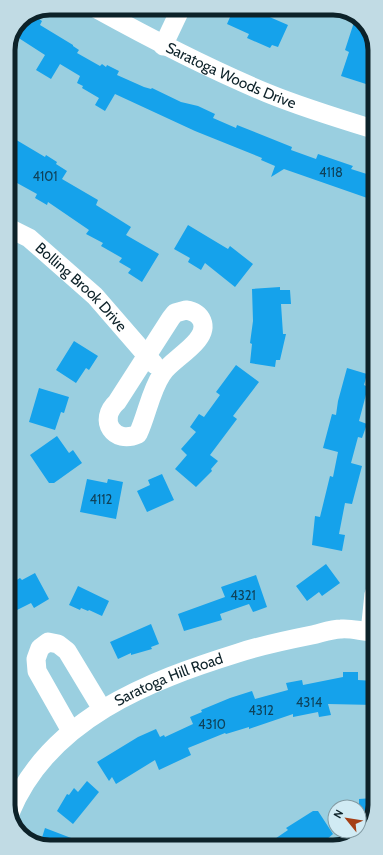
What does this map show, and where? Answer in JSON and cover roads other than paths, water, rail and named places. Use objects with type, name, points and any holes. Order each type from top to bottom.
[{"type":"street","name":"Saratoga Woods Drive","points":[[108,15],[163,46],[267,93],[368,128]]},
{"type":"street","points":[[163,46],[178,15]]},
{"type":"street","name":"Bolling Brook Drive","points":[[15,231],[29,238],[95,296],[162,374]]},
{"type":"street","points":[[186,310],[197,314],[201,318],[203,324],[202,335],[162,374],[138,434],[125,437],[113,431],[109,426],[108,413],[117,402],[175,314],[186,310]]},
{"type":"street","name":"Saratoga Hill Road","points":[[15,803],[25,784],[41,762],[71,731],[102,709],[150,685],[210,662],[264,645],[342,629],[368,632]]},
{"type":"street","points":[[71,731],[37,671],[36,659],[40,648],[48,642],[58,644],[67,651],[102,709]]}]
